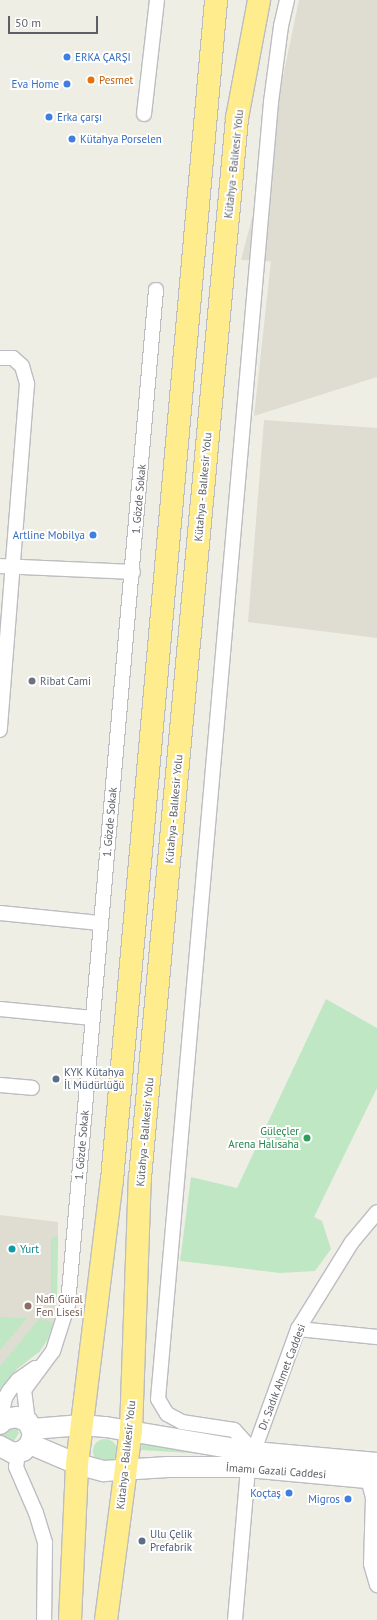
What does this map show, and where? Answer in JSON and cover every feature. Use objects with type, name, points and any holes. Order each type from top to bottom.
[{"type":"highway","points":[[70,1620],[77,1464],[112,1180],[216,0]]},
{"type":"highway","name":"Kütahya - Balıkesir Yolu","points":[[106,1620],[131,1431],[141,1170],[237,118],[259,0]]},
{"type":"main road","points":[[0,1424],[11,1417],[17,1417],[17,1445]]},
{"type":"main road","name":"İmamı Gazali Caddesi","points":[[17,1445],[82,1425],[131,1431],[251,1459],[374,1474]]},
{"type":"main road","name":"İmamı Gazali Caddesi","points":[[17,1445],[104,1471],[168,1467],[251,1459]]},
{"type":"street","points":[[144,114],[157,0]]},
{"type":"street","points":[[251,1459],[234,1430],[182,1422],[167,1414],[158,1399],[271,102],[281,26],[287,0]]},
{"type":"street","name":"1. Gözde Sokak","points":[[53,1351],[68,1304],[100,923],[133,572],[156,290]]},
{"type":"street","points":[[0,358],[13,358],[22,366],[27,384],[6,566],[0,730]]},
{"type":"street","points":[[6,566],[133,572]]},
{"type":"street","points":[[0,913],[100,923]]},
{"type":"street","points":[[0,1009],[93,1018]]},
{"type":"street","points":[[0,1085],[32,1088]]},
{"type":"street","name":"Dr. Sadık Ahmet Caddesi","points":[[235,1620],[251,1459],[298,1329],[352,1242],[377,1212]]},
{"type":"street","points":[[298,1329],[377,1337]]},
{"type":"street","points":[[0,1424],[5,1398],[9,1391],[18,1380],[53,1351]]},
{"type":"street","points":[[44,1620],[45,1543],[36,1513],[16,1467],[17,1445],[24,1390],[53,1351]]},
{"type":"street","points":[[374,1474],[371,1564],[377,1585]]},
{"type":"shaded area","points":[[299,0],[377,0],[377,377],[254,416],[271,261],[241,260],[258,195]]},
{"type":"shaded area","points":[[264,420],[377,428],[377,638],[248,622]]},
{"type":"shaded area","name":"Nafi Güral Fen Lisesi","points":[[0,1215],[58,1222],[57,1299],[53,1326],[40,1351],[17,1369],[0,1389]]},
{"type":"green space","name":"Güleçler Arena Halısaha","points":[[326,999],[377,1028],[377,1088],[314,1217],[322,1221],[331,1249],[315,1271],[280,1273],[180,1261],[191,1177],[237,1188]]},
{"type":"green space","points":[[58,1236],[57,1299],[45,1300],[51,1294],[51,1241],[53,1237]]},
{"type":"green space","points":[[0,1317],[27,1318],[1,1349],[0,1349]]},
{"type":"green space","points":[[39,1319],[53,1322],[48,1339],[40,1351],[17,1369],[0,1389],[0,1366]]},
{"type":"green space","points":[[16,1426],[19,1433],[14,1441],[11,1443],[0,1437],[0,1430]]},
{"type":"green space","points":[[105,1439],[113,1443],[117,1451],[113,1459],[105,1463],[97,1459],[93,1451],[97,1443]]},
{"type":"green space","points":[[143,1439],[236,1456],[141,1450]]},
{"type":"place","name":"ERKA ÇARŞI","points":[[67,57]]},
{"type":"place","name":"Pesmet","points":[[91,80]]},
{"type":"place","name":"Eva Home","points":[[67,84]]},
{"type":"place","name":"Erka çarşı","points":[[49,117]]},
{"type":"place","name":"Kütahya Porselen","points":[[72,139]]},
{"type":"place","name":"Artline Mobilya","points":[[93,535]]},
{"type":"place","name":"Ribat Cami","points":[[32,681]]},
{"type":"place","name":"KYK Kütahya İl Müdürlüğü","points":[[56,1079]]},
{"type":"place","name":"Güleçler Arena Halısaha","points":[[307,1138]]},
{"type":"place","name":"Yurt","points":[[12,1249]]},
{"type":"place","name":"Nafi Güral Fen Lisesi","points":[[28,1306]]},
{"type":"place","name":"Koçtaş","points":[[289,1493]]},
{"type":"place","name":"Migros","points":[[348,1499]]},
{"type":"place","name":"Ulu Çelik Prefabrik","points":[[142,1541]]}]
